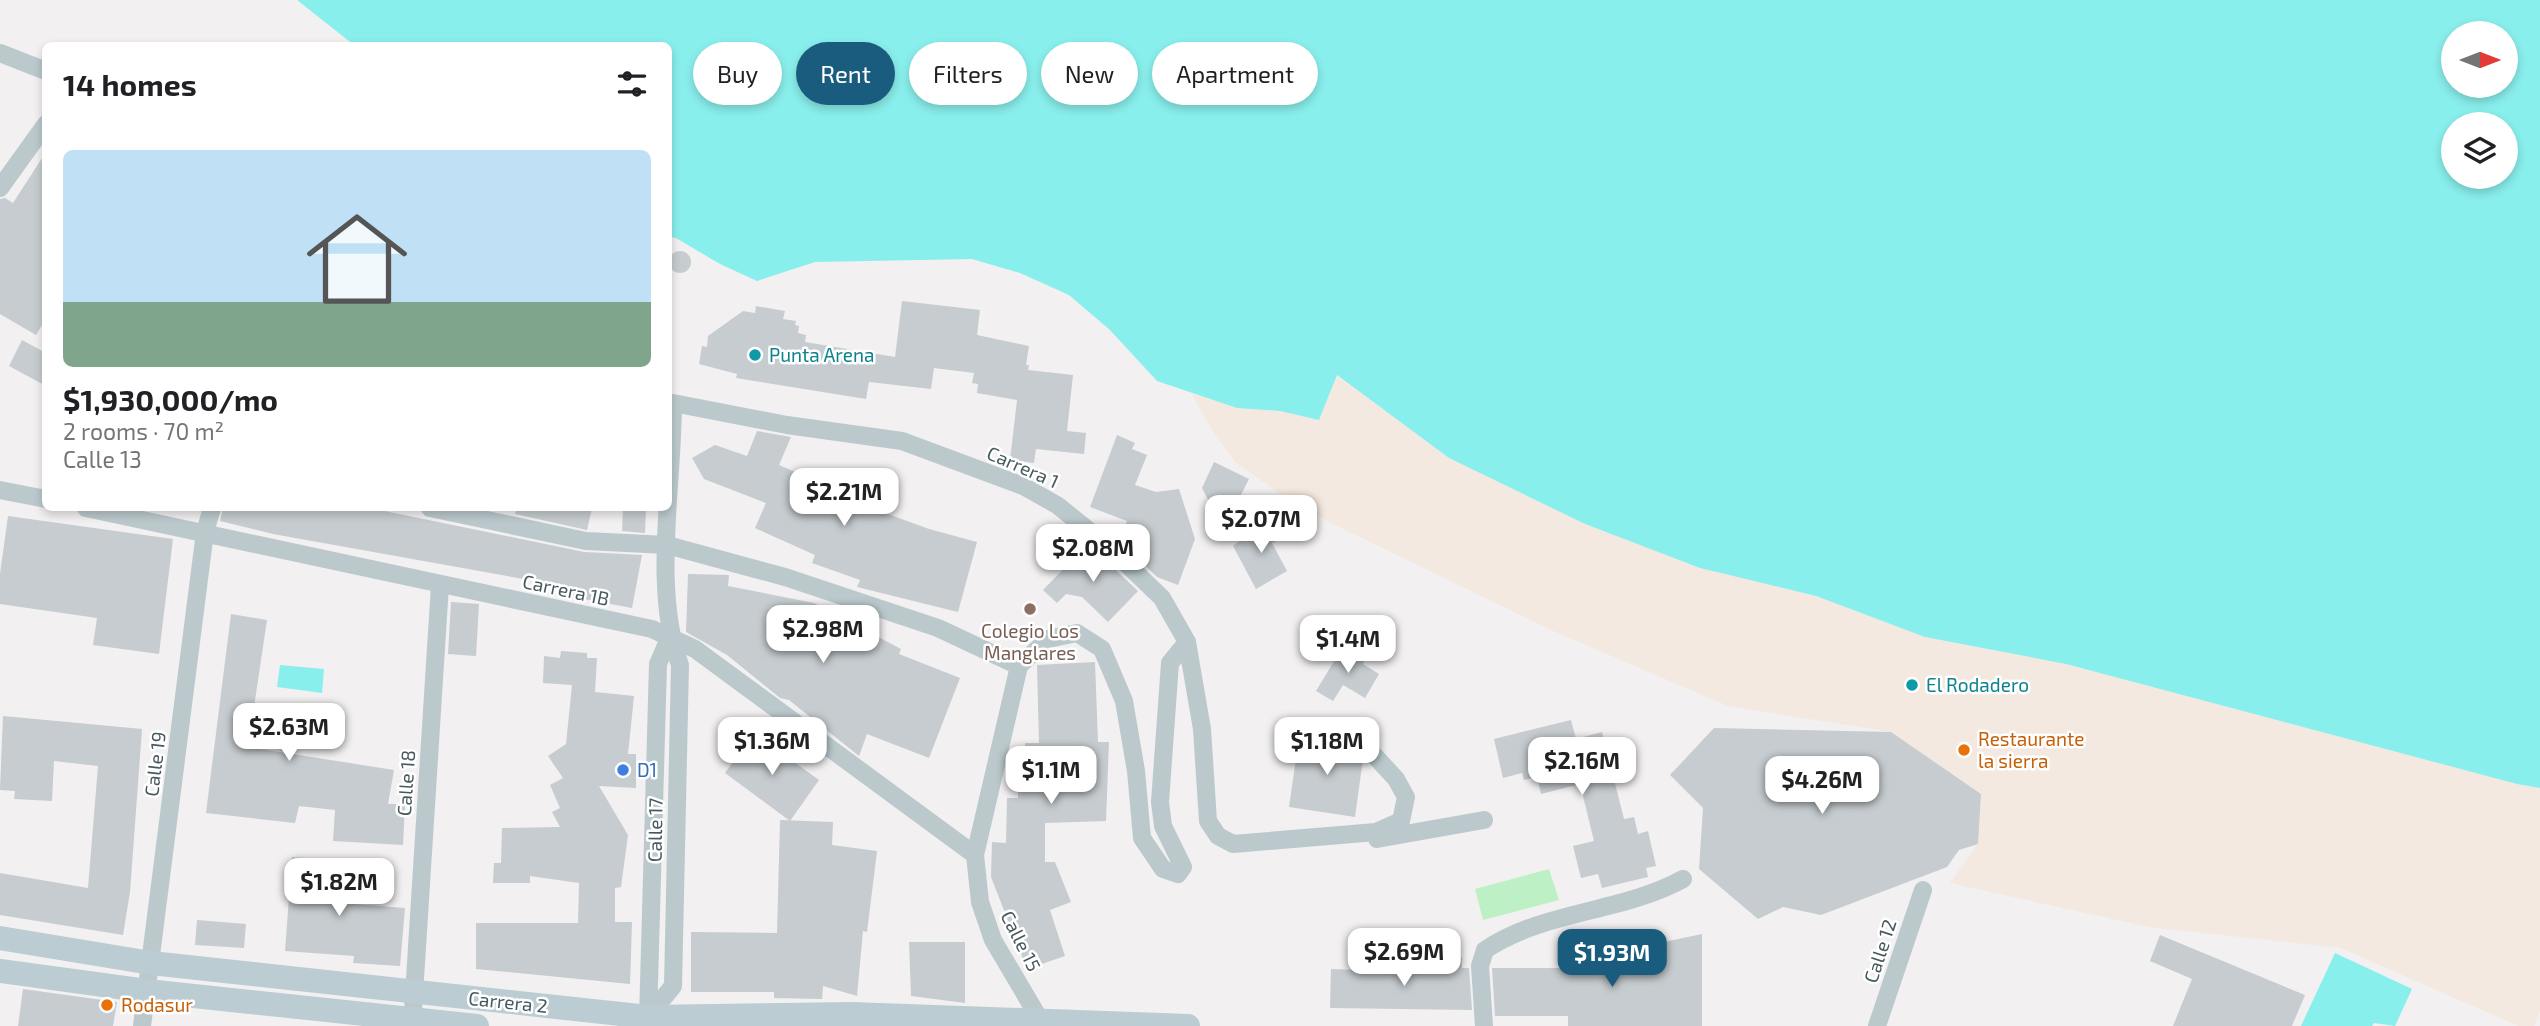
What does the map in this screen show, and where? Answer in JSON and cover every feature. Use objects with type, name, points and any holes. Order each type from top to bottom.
[{"type":"street","points":[[0,53],[42,69]]},
{"type":"street","points":[[0,188],[42,130]]},
{"type":"street","name":"Calle 17","points":[[672,420],[673,403]]},
{"type":"street","name":"Carrera 1","points":[[673,403],[787,425],[902,441],[1023,486],[1056,505],[1108,545],[1162,598],[1187,642],[1202,729],[1208,821],[1218,836],[1233,844],[1304,839]]},
{"type":"street","points":[[0,490],[42,498]]},
{"type":"street","name":"Carrera 1B","points":[[101,511],[652,629],[670,636],[695,649],[975,855]]},
{"type":"street","name":"Calle 19","points":[[142,1026],[205,532],[211,511]]},
{"type":"street","points":[[444,511],[586,541],[667,545],[785,577],[938,628],[1019,666],[1048,639],[1077,633],[1102,649],[1124,701],[1136,771],[1142,838],[1163,869],[1178,874],[1183,867],[1163,826],[1160,802],[1170,663],[1187,642]]},
{"type":"street","name":"Calle 17","points":[[648,1021],[673,986],[680,666],[670,636],[668,511]]},
{"type":"street","name":"Calle 18","points":[[413,1022],[440,585]]},
{"type":"street","name":"Calle 17","points":[[648,1021],[658,664],[670,636]]},
{"type":"street","name":"Calle 15","points":[[1019,666],[975,855],[980,902],[993,940],[1039,1022]]},
{"type":"street","points":[[1304,839],[1376,832],[1401,821],[1406,797],[1396,779],[1373,754]]},
{"type":"street","points":[[1304,839],[1379,839],[1484,820]]},
{"type":"street","points":[[652,854],[676,854]]},
{"type":"street","points":[[1484,1026],[1480,966],[1485,950],[1504,938],[1546,922],[1683,880]]},
{"type":"street","name":"Calle 12","points":[[1877,1026],[1923,890]]},
{"type":"street","name":"Carrera 2","points":[[0,938],[151,963],[648,1021],[851,1020],[1188,1026]]},
{"type":"street","name":"Carrera 2","points":[[0,971],[413,1022],[477,1026]]},
{"type":"green space","points":[[1549,869],[1559,900],[1483,920],[1475,889]]},
{"type":"sand","name":"El Rodadero","points":[[1336,375],[1449,458],[1585,524],[1700,568],[1816,596],[1925,637],[2066,664],[2540,788],[2540,1010],[2534,1026],[2518,1026],[2341,948],[2149,927],[1950,883],[1978,844],[1981,794],[1891,732],[1728,706],[1551,630],[1300,508],[1235,462],[1213,432],[1191,393],[1237,408],[1286,412],[1319,420]]},
{"type":"water","points":[[297,0],[2540,0],[2540,788],[2066,664],[1925,637],[1816,596],[1700,568],[1585,524],[1449,458],[1337,375],[1319,420],[1280,411],[1237,408],[1157,381],[1110,330],[1069,295],[1020,273],[972,259],[815,262],[757,281],[672,237],[672,42],[350,42]]},
{"type":"water","points":[[280,665],[324,669],[322,693],[277,687]]},
{"type":"water","points":[[2335,953],[2412,989],[2395,1026],[2374,1023],[2372,1026],[2301,1026]]},
{"type":"building","points":[[42,158],[42,325],[36,335],[0,314],[0,199],[5,198],[13,203]]},
{"type":"building","points":[[676,251],[684,251],[691,258],[691,266],[684,273],[672,270],[672,254]]},
{"type":"building","points":[[902,301],[980,310],[977,335],[1029,346],[1026,365],[1029,365],[1028,370],[1073,375],[1067,431],[1086,433],[1084,454],[1036,449],[1034,463],[1010,460],[1017,400],[977,393],[978,384],[972,383],[974,373],[934,368],[931,389],[869,382],[866,399],[736,378],[737,374],[699,364],[702,346],[707,347],[708,336],[743,311],[755,313],[756,306],[785,311],[783,319],[796,321],[795,325],[799,326],[798,333],[806,335],[805,342],[895,357]]},
{"type":"building","points":[[22,340],[42,351],[42,384],[9,366]]},
{"type":"building","points":[[757,431],[791,437],[779,465],[827,486],[825,491],[929,529],[977,542],[958,612],[857,587],[860,580],[812,563],[815,555],[755,528],[766,503],[704,479],[692,458],[715,445],[747,456]]},
{"type":"building","points":[[1117,435],[1135,443],[1132,449],[1147,455],[1135,485],[1156,492],[1179,489],[1195,539],[1178,585],[1157,577],[1120,541],[1127,521],[1090,507]]},
{"type":"building","points":[[1214,462],[1249,479],[1228,521],[1216,515],[1202,488]]},
{"type":"building","points":[[222,511],[385,511],[584,552],[642,555],[632,608],[573,597],[574,588],[273,534],[220,521]]},
{"type":"building","points":[[516,511],[591,511],[587,530],[515,514]]},
{"type":"building","points":[[623,511],[646,511],[645,533],[622,531]]},
{"type":"building","points":[[8,516],[173,539],[159,654],[93,645],[97,618],[0,604],[0,574]]},
{"type":"building","points":[[1268,519],[1280,539],[1272,543],[1287,571],[1256,589],[1233,546]]},
{"type":"building","points":[[1088,544],[1138,591],[1108,622],[1082,597],[1066,594],[1057,603],[1043,590]]},
{"type":"building","points":[[688,574],[729,575],[728,586],[814,603],[901,649],[899,654],[960,678],[929,758],[867,734],[859,756],[727,655],[686,632]]},
{"type":"building","points":[[451,602],[479,604],[476,656],[448,654]]},
{"type":"building","points":[[231,614],[267,620],[248,747],[394,770],[388,804],[405,804],[403,845],[333,841],[335,810],[299,806],[295,823],[206,813]]},
{"type":"building","points":[[1344,645],[1366,658],[1363,664],[1379,674],[1365,698],[1343,685],[1333,701],[1316,691]]},
{"type":"building","points":[[561,651],[587,653],[587,658],[597,658],[595,692],[634,696],[628,754],[636,754],[636,788],[599,786],[628,835],[621,887],[615,888],[615,922],[632,922],[630,984],[476,969],[476,923],[578,923],[579,883],[530,876],[530,883],[493,883],[494,863],[501,863],[502,828],[560,827],[552,812],[560,808],[550,785],[563,778],[548,756],[566,744],[572,685],[543,683],[544,656],[560,658]]},
{"type":"building","points":[[1095,662],[1098,742],[1109,742],[1106,821],[1045,823],[1045,862],[1055,862],[1071,902],[1050,910],[1065,956],[1027,969],[991,877],[992,842],[1006,843],[1007,798],[1018,798],[1018,789],[1026,789],[1025,743],[1039,743],[1037,665]]},
{"type":"building","points":[[3,716],[142,729],[130,892],[123,935],[0,915],[0,873],[88,888],[98,766],[54,761],[52,801],[14,799],[15,791],[0,790]]},
{"type":"building","points":[[1571,720],[1576,739],[1602,732],[1624,819],[1634,817],[1638,834],[1648,831],[1656,866],[1646,868],[1648,877],[1602,888],[1598,874],[1581,878],[1573,846],[1594,841],[1580,784],[1541,794],[1537,777],[1524,780],[1522,773],[1503,778],[1494,739]]},
{"type":"building","points":[[1714,728],[1891,732],[1981,794],[1978,844],[1959,850],[1947,867],[1821,915],[1783,907],[1758,919],[1699,869],[1703,808],[1670,775]]},
{"type":"building","points":[[754,733],[819,780],[790,821],[725,773]]},
{"type":"building","points":[[1299,738],[1359,746],[1363,759],[1355,817],[1289,807]]},
{"type":"building","points":[[780,820],[833,822],[832,845],[877,851],[867,932],[863,931],[857,996],[823,986],[822,999],[774,998],[774,992],[691,992],[691,932],[777,933]]},
{"type":"building","points":[[292,857],[344,861],[341,903],[405,908],[400,966],[353,963],[354,956],[285,951]]},
{"type":"building","points":[[197,920],[246,924],[244,948],[195,945]]},
{"type":"building","points":[[1702,934],[1702,1026],[1568,1026],[1568,1016],[1495,1016],[1492,968],[1611,968],[1612,953]]},
{"type":"building","points":[[2160,935],[2305,995],[2292,1026],[2173,1026],[2192,979],[2150,961]]},
{"type":"building","points":[[909,942],[965,942],[965,1003],[911,996]]},
{"type":"building","points":[[1462,957],[1462,968],[1469,968],[1472,1010],[1330,1008],[1331,969],[1428,972],[1428,958]]},
{"type":"building","points":[[23,989],[117,1002],[113,1026],[18,1026]]},
{"type":"place","name":"Punta Arena","points":[[755,355]]},
{"type":"place","name":"Colegio Los Manglares","points":[[1030,609]]},
{"type":"place","name":"El Rodadero","points":[[1912,685]]},
{"type":"place","name":"Restaurante la sierra","points":[[1964,750]]},
{"type":"place","name":"D1","points":[[623,770]]},
{"type":"place","name":"Rodasur","points":[[107,1005]]}]
